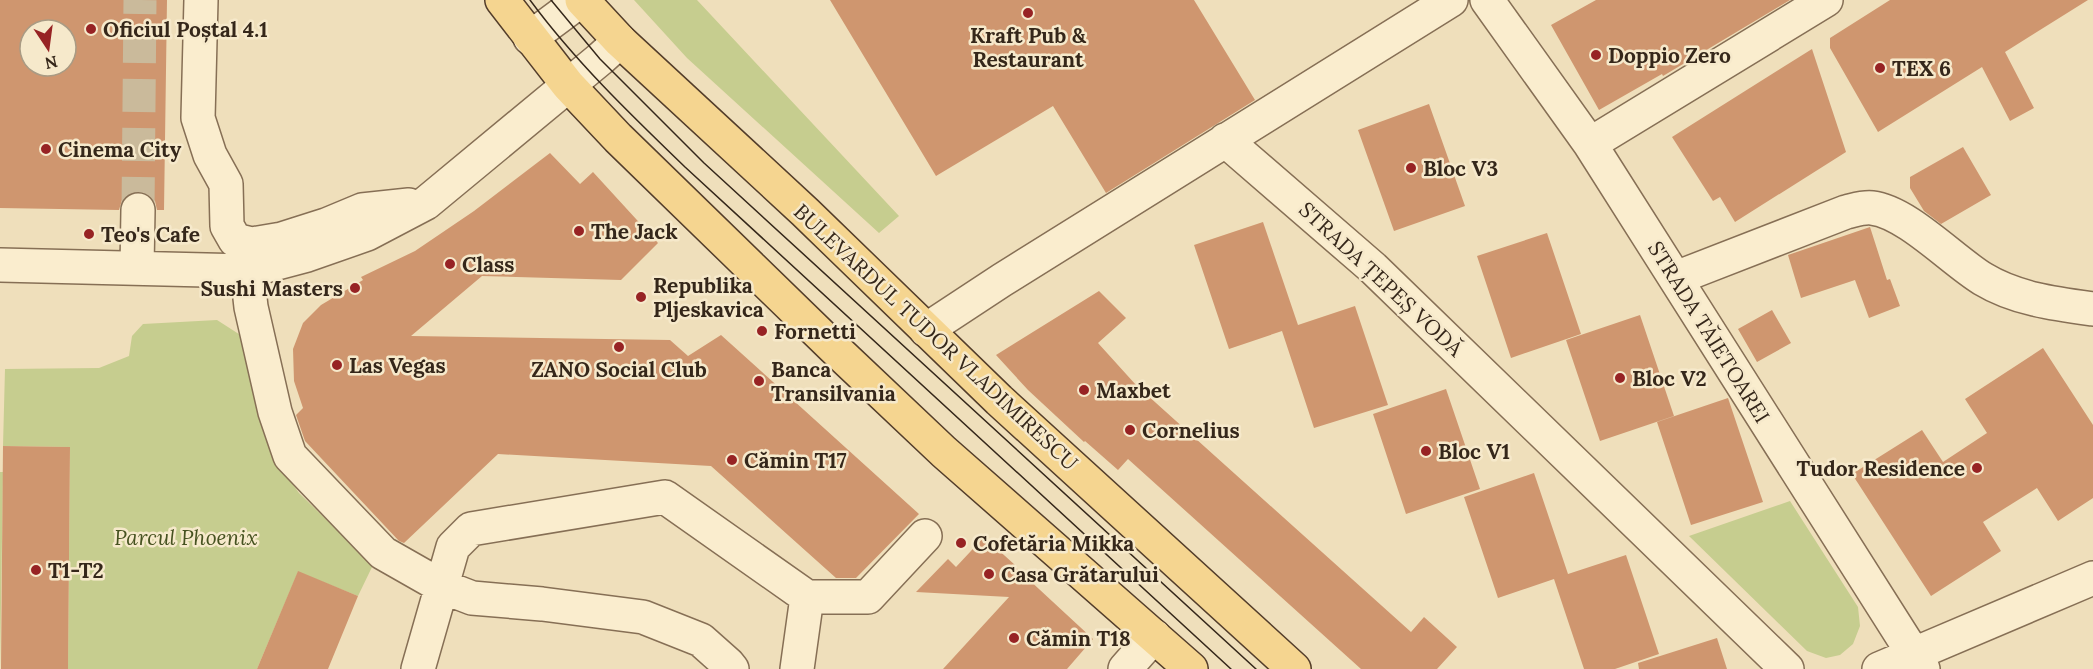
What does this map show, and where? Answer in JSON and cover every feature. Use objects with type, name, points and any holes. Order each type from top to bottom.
[{"type":"main road","points":[[502,0],[568,85],[626,146],[944,452],[1191,669]]},
{"type":"main road","name":"BULEVARDUL TUDOR VLADIMIRESCU","points":[[581,0],[620,41],[805,212],[999,400],[1294,669]]},
{"type":"street","points":[[201,0],[198,118],[210,155],[226,184],[227,226],[235,240],[252,244],[326,225],[362,210],[426,203]]},
{"type":"street","points":[[530,38],[581,0]]},
{"type":"street","points":[[926,330],[1002,280],[1451,0]]},
{"type":"street","name":"STRADA TĂIETOAREI","points":[[1487,0],[1590,144],[1918,662]]},
{"type":"street","points":[[1590,144],[1806,5]]},
{"type":"street","points":[[0,265],[247,271],[307,255],[367,234],[426,203],[620,41]]},
{"type":"street","name":"STRADA ȚEPEȘ VODĂ","points":[[1226,140],[1373,268],[1787,669]]},
{"type":"street","points":[[1676,278],[1845,212],[1875,208],[1900,219],[1984,280],[2013,293],[2050,303],[2093,309]]},
{"type":"street","points":[[137,268],[138,210]]},
{"type":"street","points":[[247,271],[251,307],[275,412],[290,456],[382,554],[441,586],[472,598],[644,617],[701,640],[732,669]]},
{"type":"street","points":[[418,669],[453,547],[471,529],[665,497],[807,597],[868,597],[925,536]]},
{"type":"street","points":[[1879,669],[1918,662],[2093,578]]},
{"type":"street","points":[[797,669],[807,597]]},
{"type":"street","points":[[1125,669],[1154,636]]},
{"type":"green space","points":[[634,0],[697,0],[899,216],[879,233],[687,58]]},
{"type":"green space","name":"Parcul Phoenix","points":[[217,320],[245,338],[274,458],[299,493],[373,565],[358,596],[298,572],[257,669],[68,669],[70,447],[3,446],[5,369],[99,368],[129,356],[132,336],[143,324]]},
{"type":"green space","points":[[0,472],[3,472],[0,669]]},
{"type":"green space","points":[[1790,501],[1858,607],[1860,626],[1853,644],[1840,655],[1826,658],[1807,651],[1689,536]]},
{"type":"building","points":[[0,0],[167,0],[164,210],[157,210],[155,201],[148,194],[138,191],[129,193],[122,200],[119,210],[0,208]]},
{"type":"building","points":[[830,0],[1194,0],[1255,100],[1106,193],[1053,106],[936,176]]},
{"type":"building","points":[[1596,0],[1790,0],[1663,76],[1662,74],[1599,110],[1551,25]]},
{"type":"building","points":[[1890,0],[2088,0],[2005,52],[2034,108],[2010,121],[1982,67],[1878,132],[1830,48],[1830,38]]},
{"type":"building","points":[[1812,49],[1846,152],[1735,222],[1720,197],[1713,201],[1672,137]]},
{"type":"building","name":"Bloc V3","points":[[1429,104],[1465,206],[1394,231],[1358,130]]},
{"type":"building","points":[[1963,147],[1991,195],[1941,224],[1924,211],[1910,188],[1910,177]]},
{"type":"building","name":"Cămin T17","points":[[550,153],[580,184],[593,172],[658,243],[621,280],[482,276],[411,336],[670,340],[688,356],[721,335],[919,514],[856,578],[836,578],[711,466],[498,454],[404,543],[399,541],[305,441],[296,415],[303,408],[294,381],[293,349],[303,323],[321,305],[363,280],[361,277],[415,251],[474,211]]},
{"type":"building","points":[[1263,222],[1298,325],[1355,306],[1388,405],[1314,428],[1282,331],[1229,349],[1194,245]]},
{"type":"building","points":[[1870,227],[1887,280],[1890,279],[1900,306],[1869,318],[1855,280],[1801,298],[1788,255]]},
{"type":"building","points":[[1547,233],[1581,334],[1511,358],[1477,256]]},
{"type":"building","points":[[1099,291],[1126,318],[1098,343],[1136,385],[1411,632],[1424,617],[1457,647],[1437,669],[1361,669],[1128,459],[1118,470],[1084,442],[1028,390],[996,355]]},
{"type":"building","points":[[1772,310],[1791,343],[1757,362],[1738,329]]},
{"type":"building","points":[[1640,315],[1674,416],[1600,441],[1566,340]]},
{"type":"building","name":"Tudor Residence","points":[[2043,348],[2093,425],[2093,498],[2058,521],[2037,488],[1983,522],[2001,551],[1931,596],[1852,474],[1922,430],[1943,462],[1987,433],[1965,399]]},
{"type":"building","points":[[1446,389],[1480,489],[1406,514],[1373,414]]},
{"type":"building","points":[[1728,398],[1763,502],[1691,525],[1657,422]]},
{"type":"building","name":"T1-T2","points":[[3,446],[70,447],[68,669],[1,669]]},
{"type":"building","points":[[1534,473],[1568,574],[1626,555],[1659,654],[1615,669],[1584,669],[1554,579],[1498,598],[1464,497]]},
{"type":"building","points":[[984,537],[1093,639],[1067,669],[943,669],[1009,597],[916,592],[948,559],[956,567]]},
{"type":"building","points":[[298,571],[358,596],[328,669],[257,669]]},
{"type":"building","points":[[1717,638],[1727,669],[1639,669],[1638,663]]},
{"type":"tunnel","points":[[138,210],[140,0]]},
{"type":"tram line","points":[[530,0],[584,66],[685,167],[1231,669]]},
{"type":"tram line","points":[[551,0],[600,59],[704,163],[1256,669]]},
{"type":"place","name":"Kraft Pub & Restaurant","points":[[1028,13]]},
{"type":"place","name":"Oficiul Poștal 4.1","points":[[91,29]]},
{"type":"place","name":"Doppio Zero","points":[[1596,55]]},
{"type":"place","name":"TEX 6","points":[[1880,68]]},
{"type":"place","name":"Cinema City","points":[[46,149]]},
{"type":"place","name":"Bloc V3","points":[[1411,168]]},
{"type":"place","name":"The Jack","points":[[579,231]]},
{"type":"place","name":"Teo's Cafe","points":[[89,234]]},
{"type":"place","name":"Class","points":[[450,264]]},
{"type":"place","name":"Sushi Masters","points":[[355,288]]},
{"type":"place","name":"Republika Pljeskavica","points":[[641,297]]},
{"type":"place","name":"Fornetti","points":[[762,331]]},
{"type":"place","name":"ZANO Social Club","points":[[619,347]]},
{"type":"place","name":"Las Vegas","points":[[337,365]]},
{"type":"place","name":"Bloc V2","points":[[1620,378]]},
{"type":"place","name":"Banca Transilvania","points":[[759,381]]},
{"type":"place","name":"Maxbet","points":[[1084,390]]},
{"type":"place","name":"Cornelius","points":[[1130,430]]},
{"type":"place","name":"Bloc V1","points":[[1426,451]]},
{"type":"place","name":"Cămin T17","points":[[732,460]]},
{"type":"place","name":"Tudor Residence","points":[[1977,468]]},
{"type":"place","name":"Cofetăria Mikka","points":[[961,543]]},
{"type":"place","name":"T1-T2","points":[[36,570]]},
{"type":"place","name":"Casa Grătarului","points":[[989,574]]},
{"type":"place","name":"Cămin T18","points":[[1014,638]]}]
